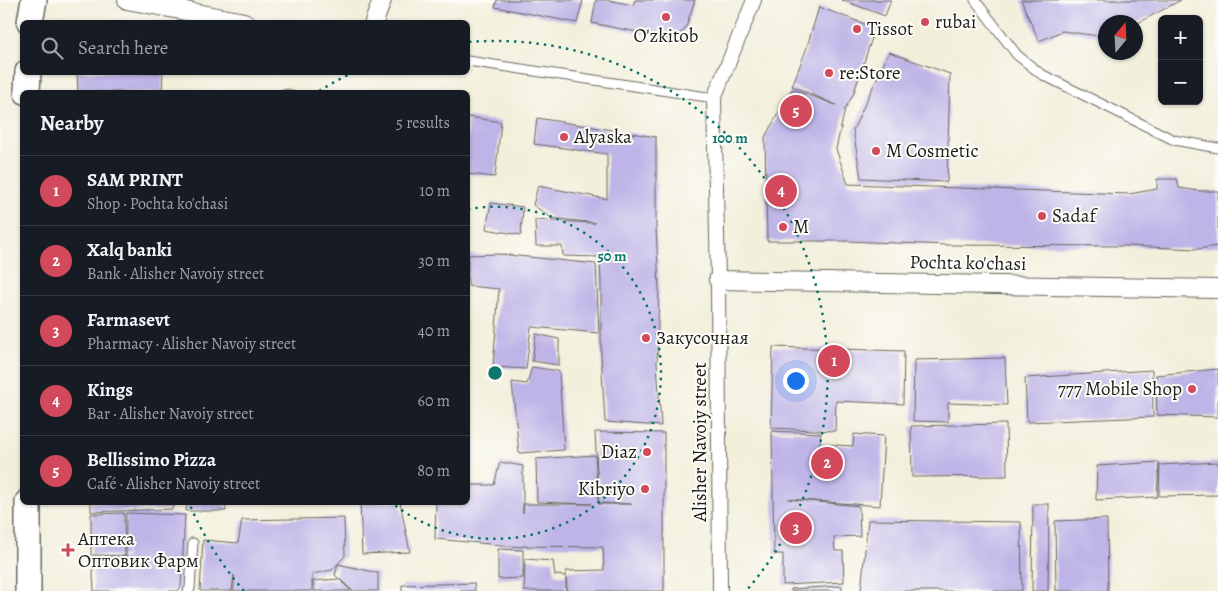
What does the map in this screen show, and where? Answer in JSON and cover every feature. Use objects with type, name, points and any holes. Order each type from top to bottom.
[{"type":"main road","points":[[30,20],[34,0]]},
{"type":"main road","points":[[27,90],[28,75]]},
{"type":"main road","points":[[28,505],[28,591]]},
{"type":"street","points":[[127,0],[233,20]]},
{"type":"street","points":[[375,20],[382,0]]},
{"type":"street","name":"Alisher Navoiy street","points":[[720,591],[718,280],[714,98],[754,0]]},
{"type":"street","name":"Pochta ko'chasi","points":[[718,280],[1218,289]]},
{"type":"lane","points":[[975,0],[1017,55],[1041,74],[1174,140],[1218,148]]},
{"type":"lane","points":[[470,61],[714,98]]},
{"type":"lane","points":[[188,591],[190,589],[193,543]]},
{"type":"building","points":[[497,0],[583,0],[577,23],[495,7]]},
{"type":"building","points":[[596,0],[608,0],[633,5],[635,0],[695,0],[685,30],[671,39],[592,23]]},
{"type":"building","points":[[842,0],[891,0],[885,16]]},
{"type":"building","points":[[1021,0],[1181,0],[1143,20],[1143,15],[1098,15],[1098,36],[1062,31],[1039,41]]},
{"type":"building","points":[[819,7],[878,29],[872,38],[853,95],[845,109],[836,149],[848,184],[1129,194],[1157,189],[1157,179],[1177,179],[1179,188],[1218,191],[1218,246],[1197,249],[1126,246],[767,241],[765,137],[792,89],[836,105],[792,86],[806,50]]},
{"type":"building","points":[[889,52],[950,74],[947,182],[861,178],[853,130]]},
{"type":"building","points":[[77,75],[163,75],[162,90],[78,90]]},
{"type":"building","points":[[470,117],[501,122],[495,177],[470,174]]},
{"type":"building","points":[[537,118],[656,137],[656,228],[659,288],[657,363],[661,426],[605,422],[601,355],[600,257],[563,256],[562,246],[536,246],[535,220],[595,223],[552,218],[533,205],[538,186],[607,199],[607,154],[534,144]]},
{"type":"building","points":[[491,203],[523,207],[521,235],[486,229]]},
{"type":"building","points":[[499,254],[596,264],[599,333],[531,327],[526,369],[493,367],[499,289],[470,286],[470,255]]},
{"type":"building","points":[[536,334],[559,339],[559,365],[532,361]]},
{"type":"building","points":[[773,347],[904,351],[903,404],[836,401],[835,431],[771,428]]},
{"type":"building","points":[[1005,358],[1007,405],[948,403],[948,422],[913,421],[914,360]]},
{"type":"building","points":[[532,367],[559,371],[564,450],[519,453],[512,382],[527,384]]},
{"type":"building","points":[[1218,369],[1218,417],[1157,415],[1156,375]]},
{"type":"building","points":[[1152,370],[1153,417],[1027,422],[1025,378]]},
{"type":"building","points":[[1006,424],[1007,476],[912,477],[911,426]]},
{"type":"building","points":[[772,431],[821,433],[820,444],[853,446],[854,434],[884,436],[880,506],[788,499],[859,506],[860,536],[834,537],[835,551],[843,551],[844,582],[783,585],[783,554],[774,554]]},
{"type":"building","points":[[595,432],[664,433],[664,591],[567,591],[566,571],[604,570],[603,547],[522,547],[435,539],[436,505],[470,505],[470,485],[494,485],[500,462],[523,466],[523,513],[524,504],[592,504],[537,502],[536,459],[595,455],[598,504],[632,504],[599,503]]},
{"type":"building","points":[[1159,462],[1157,497],[1096,500],[1097,466]]},
{"type":"building","points":[[1218,462],[1218,495],[1159,496],[1160,465]]},
{"type":"building","points":[[1033,504],[1049,504],[1048,591],[1032,591]]},
{"type":"building","points":[[91,505],[173,505],[172,509],[91,512]]},
{"type":"building","points":[[187,505],[225,505],[226,511],[186,511]]},
{"type":"building","points":[[360,505],[401,505],[410,552],[362,554]]},
{"type":"building","points":[[124,513],[125,556],[91,555],[91,514]]},
{"type":"building","points":[[126,513],[185,515],[181,587],[178,591],[94,591],[92,558],[126,558]]},
{"type":"building","points":[[344,518],[345,556],[332,570],[312,574],[312,591],[234,591],[234,575],[232,591],[200,591],[203,540],[238,543],[242,520]]},
{"type":"building","points":[[1107,519],[1108,591],[1056,591],[1055,521]]},
{"type":"building","points":[[868,520],[1021,522],[1022,591],[861,591]]},
{"type":"building","points":[[498,549],[523,550],[523,578],[498,579]]},
{"type":"building","points":[[525,559],[553,561],[555,575],[566,576],[566,591],[524,591]]},
{"type":"building","points":[[338,564],[378,573],[378,591],[353,591],[335,575]]},
{"type":"building","points":[[339,579],[351,591],[314,591],[313,581]]},
{"type":"building","points":[[474,583],[475,591],[402,591],[402,585]]},
{"type":"building","points":[[842,586],[842,591],[791,591],[791,589]]},
{"type":"place","name":"O'zkitob","points":[[666,17]]},
{"type":"place","name":"rubai","points":[[925,22]]},
{"type":"place","name":"Tissot","points":[[857,29]]},
{"type":"place","name":"re:Store","points":[[829,73]]},
{"type":"place","name":"Bellissimo Pizza","points":[[796,111]]},
{"type":"place","name":"Alyaska","points":[[564,137]]},
{"type":"place","name":"M Cosmetic","points":[[876,151]]},
{"type":"place","name":"Kings","points":[[781,191]]},
{"type":"place","name":"Sadaf","points":[[1042,216]]},
{"type":"place","name":"M","points":[[783,227]]},
{"type":"place","name":"Закусочная","points":[[646,338]]},
{"type":"place","name":"SAM PRINT","points":[[834,361]]},
{"type":"place","name":"777 Mobile Shop","points":[[1192,389]]},
{"type":"place","name":"Diaz","points":[[647,452]]},
{"type":"place","name":"Xalq banki","points":[[827,463]]},
{"type":"place","name":"Kibriyo","points":[[645,489]]},
{"type":"place","name":"Farmasevt","points":[[796,528]]},
{"type":"place","name":"Аптека Оптовик Фарм","points":[[68,550]]}]
